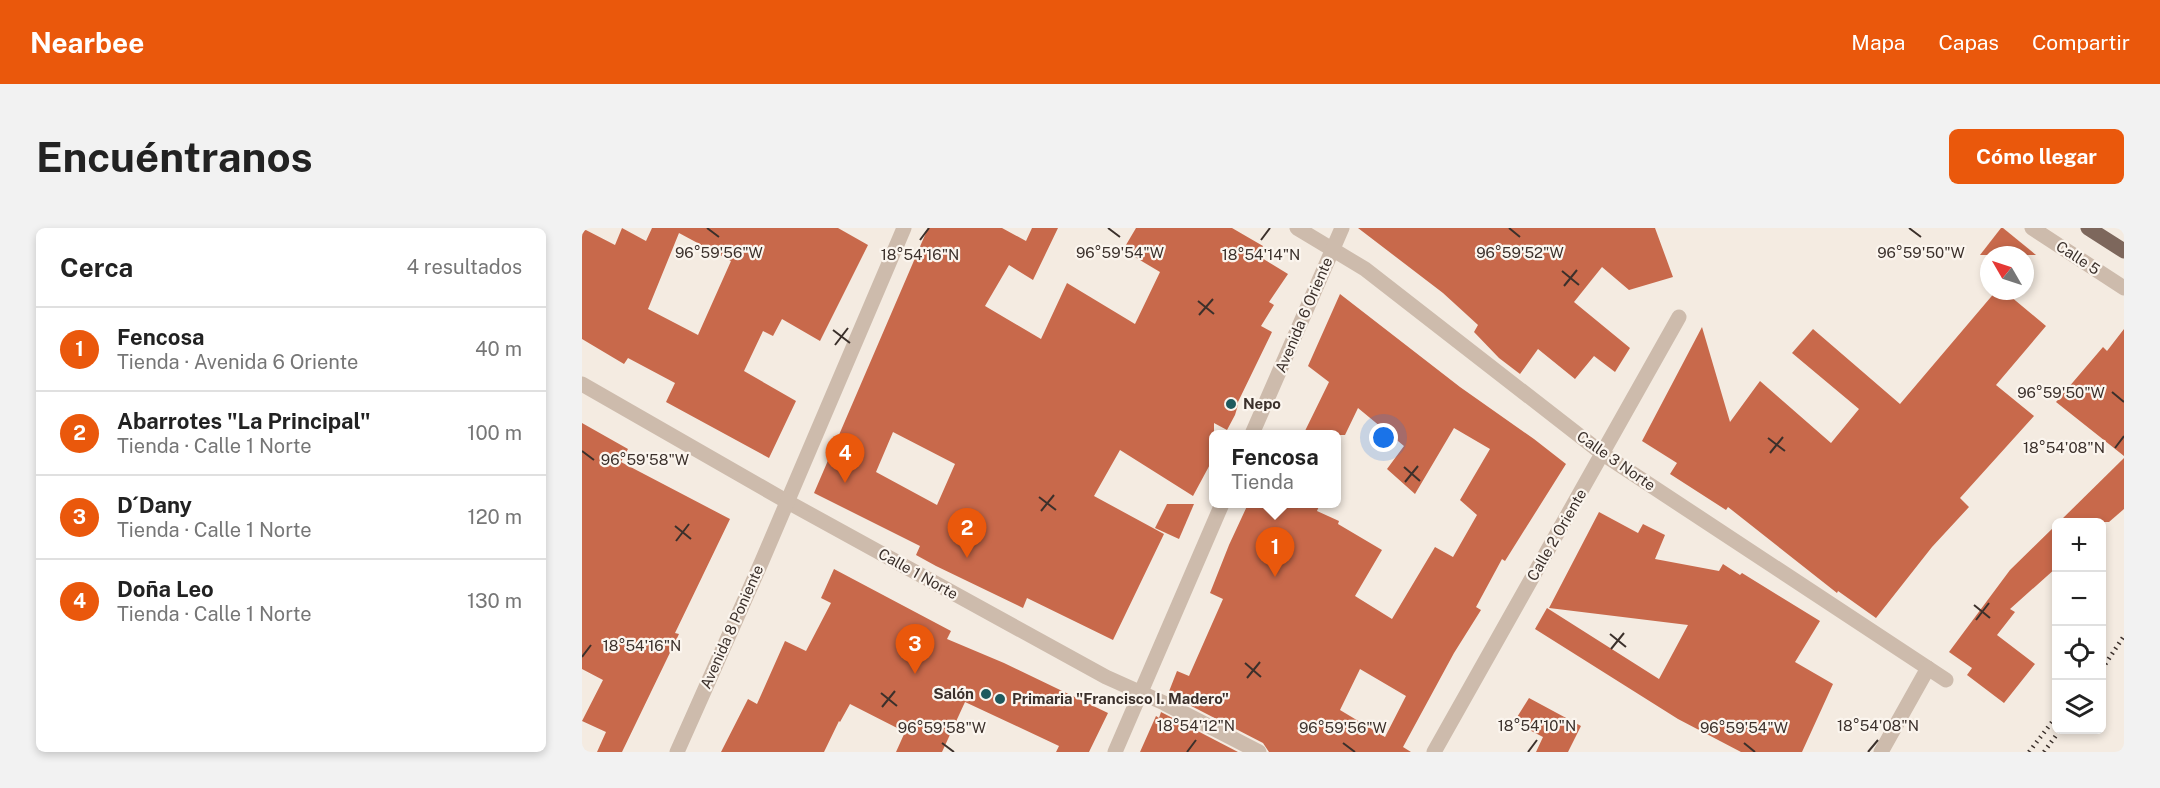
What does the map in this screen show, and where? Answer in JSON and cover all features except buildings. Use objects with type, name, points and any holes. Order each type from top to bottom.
[{"type":"main road","points":[[2088,228],[2124,251]]},
{"type":"street","name":"Avenida 8 Poniente","points":[[677,752],[762,561],[904,228]]},
{"type":"street","name":"Calle 3 Norte","points":[[1297,228],[1365,269],[1603,454],[1946,680]]},
{"type":"street","name":"Avenida 6 Oriente","points":[[1254,430],[1342,228]]},
{"type":"street","name":"Calle 5","points":[[2032,228],[2124,288]]},
{"type":"street","name":"Calle 2 Oriente","points":[[1434,752],[1679,317]]},
{"type":"street","name":"Calle 1 Norte","points":[[582,384],[786,501],[1106,677],[1259,752]]},
{"type":"street","points":[[1115,752],[1220,508]]},
{"type":"street","points":[[1881,752],[1928,668]]},
{"type":"railway","points":[[2106,663],[2124,636]]},
{"type":"railway","points":[[2029,752],[2052,722]]},
{"type":"railway","points":[[2044,752],[2057,734]]},
{"type":"place","name":"Nepo","points":[[1231,404]]},
{"type":"place","name":"Doña Leo","points":[[845,483]]},
{"type":"place","name":"Abarrotes \"La Principal\"","points":[[967,558]]},
{"type":"place","name":"Fencosa","points":[[1275,577]]},
{"type":"place","name":"D´Dany","points":[[915,674]]},
{"type":"place","name":"Salón","points":[[986,694]]},
{"type":"place","name":"Primaria \"Francisco I. Madero\"","points":[[1000,699]]}]
